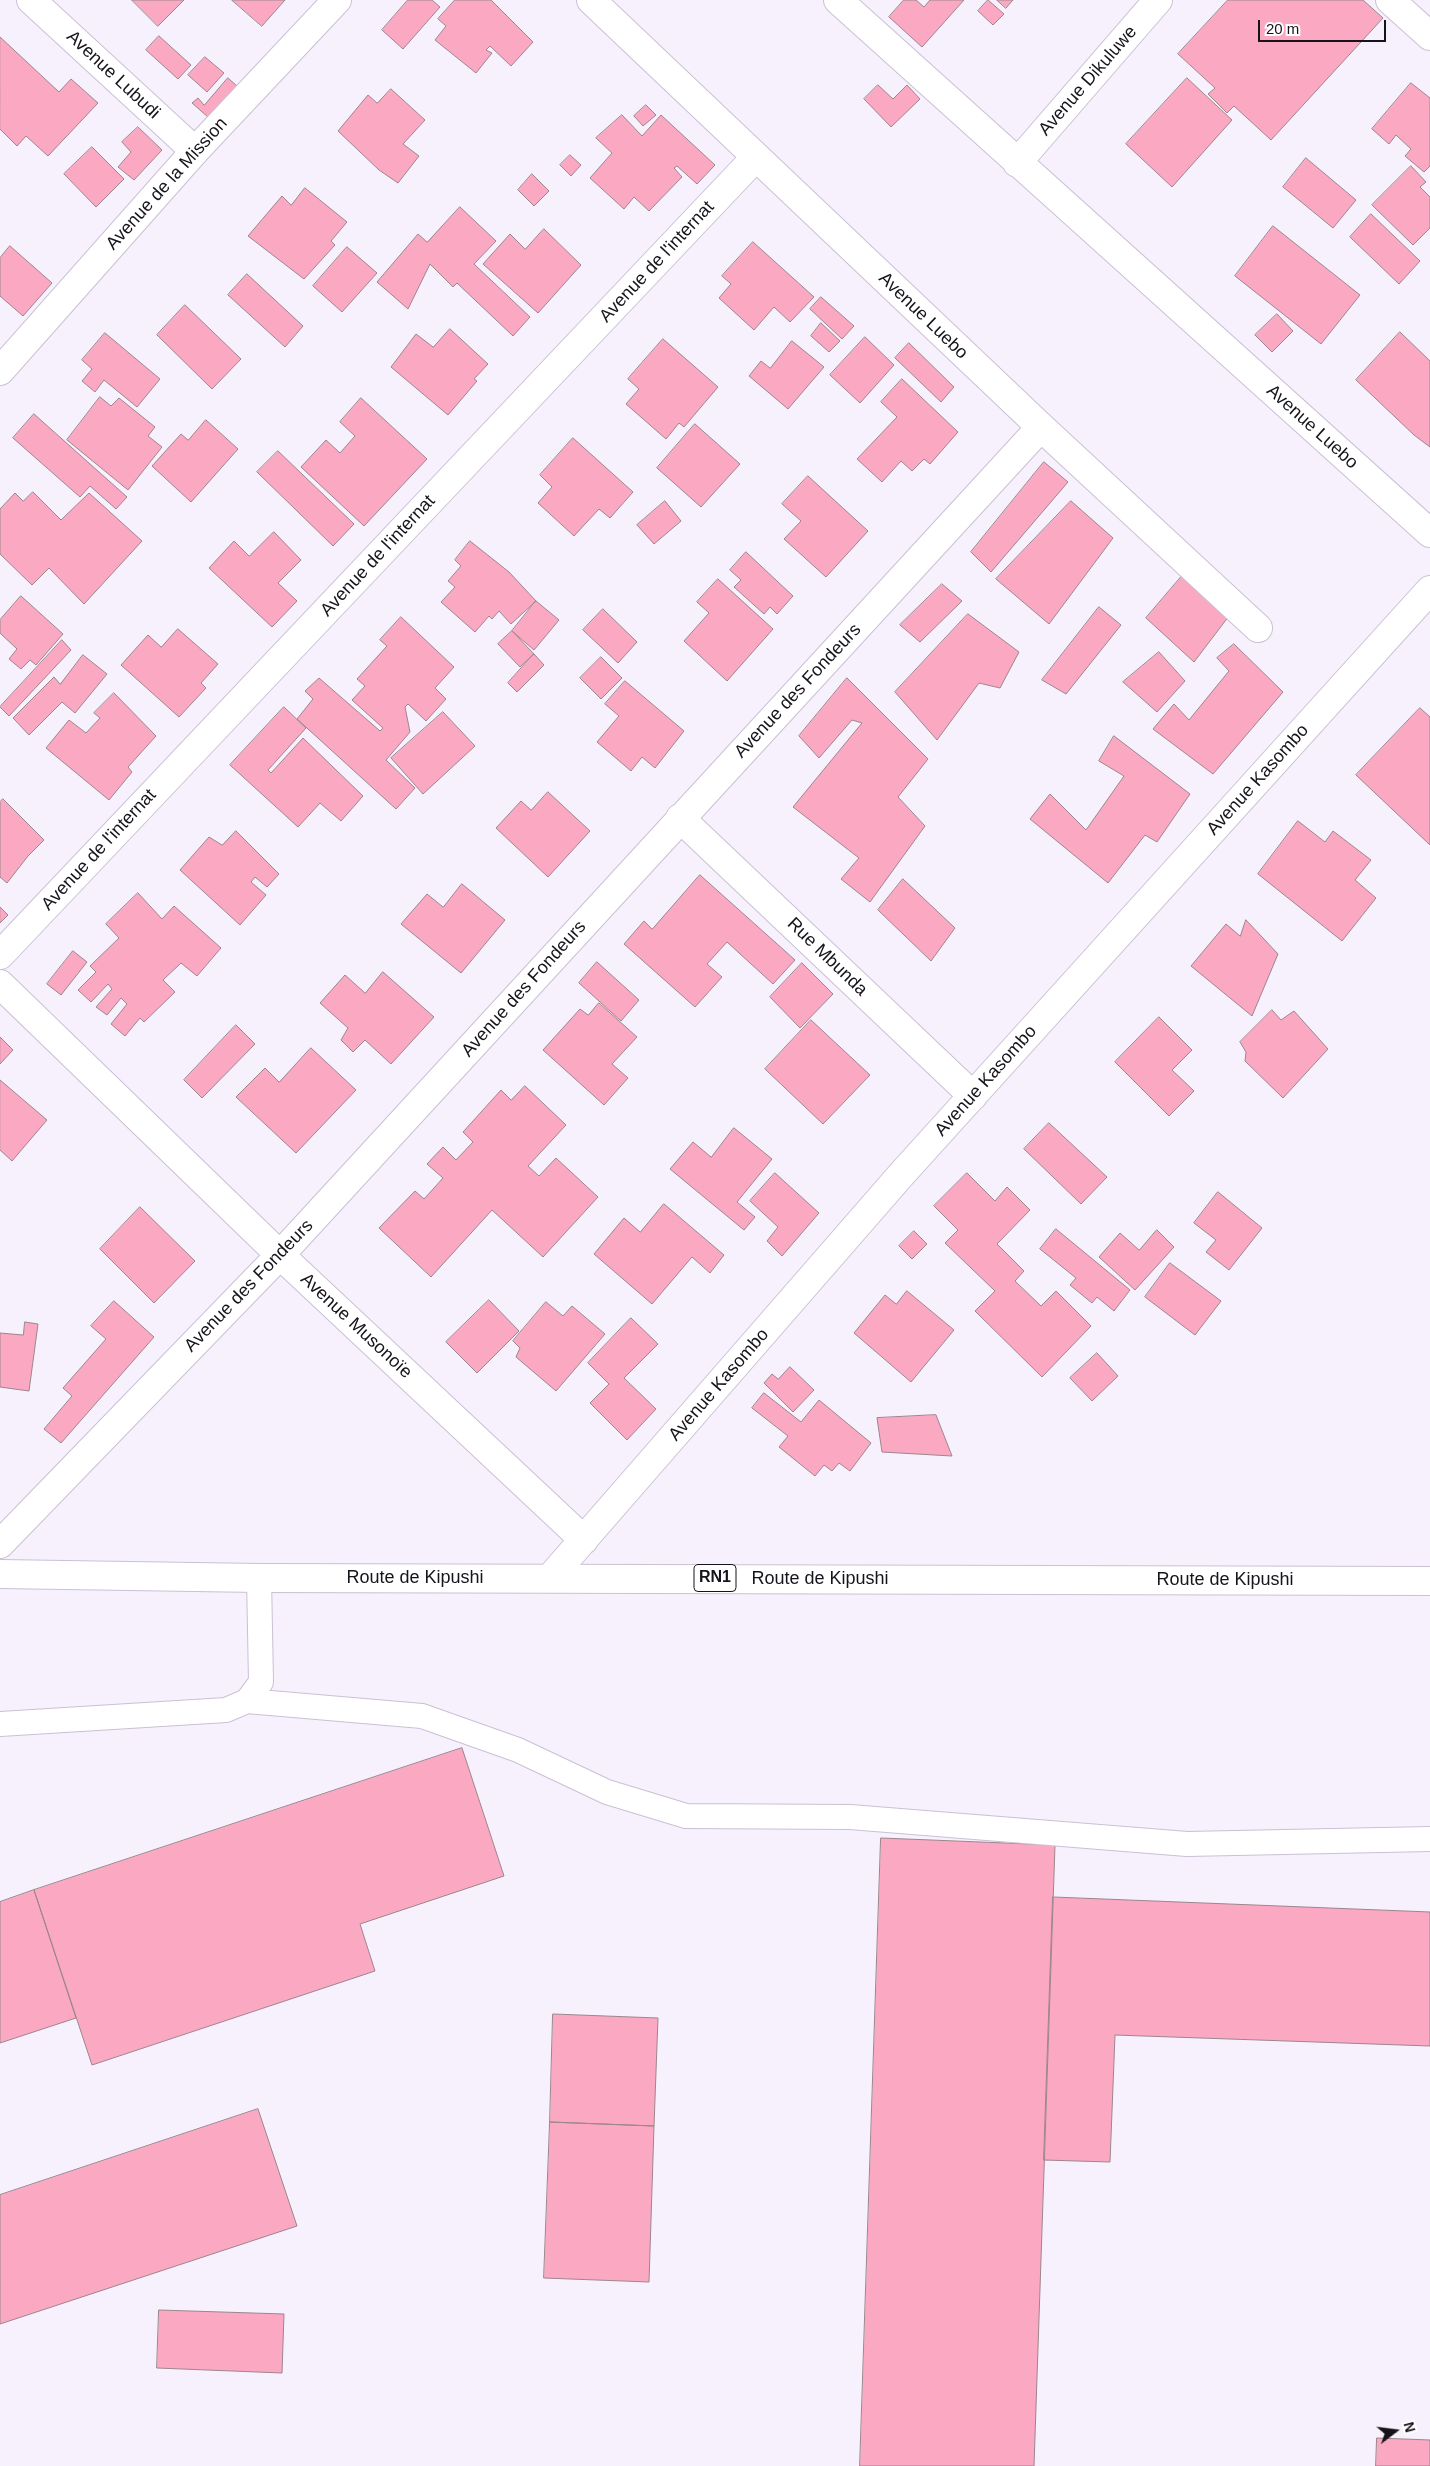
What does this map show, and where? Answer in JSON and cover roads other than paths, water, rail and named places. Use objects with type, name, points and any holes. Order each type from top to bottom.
[{"type":"main road","name":"Avenue Lubudi","points":[[31,0],[196,151]]},
{"type":"main road","name":"Avenue de la Mission","points":[[0,371],[196,151],[337,0]]},
{"type":"main road","name":"Avenue Luebo","points":[[591,0],[1040,427],[1258,628]]},
{"type":"main road","name":"Avenue Luebo","points":[[838,0],[1016,163],[1430,533]]},
{"type":"main road","name":"Avenue Dikuluwe","points":[[1016,163],[1158,0]]},
{"type":"main road","points":[[1390,0],[1430,36]]},
{"type":"main road","name":"Avenue de l'internat","points":[[0,955],[756,157]]},
{"type":"main road","name":"Avenue des Fondeurs","points":[[0,1544],[280,1255],[1040,427]]},
{"type":"main road","name":"Avenue Kasombo","points":[[550,1578],[973,1096],[1430,590]]},
{"type":"main road","name":"Rue Mbunda","points":[[680,818],[973,1096]]},
{"type":"main road","name":"Avenue Musonoïe","points":[[0,984],[280,1255],[584,1540]]},
{"type":"main road","name":"Route de Kipushi","points":[[0,1574],[259,1578],[1430,1581]]},
{"type":"lane","points":[[247,1701],[261,1682],[259,1578]]},
{"type":"lane","points":[[0,1724],[226,1710],[247,1701],[422,1716],[518,1750],[606,1792],[686,1816],[850,1818],[1187,1844],[1430,1839]]}]
